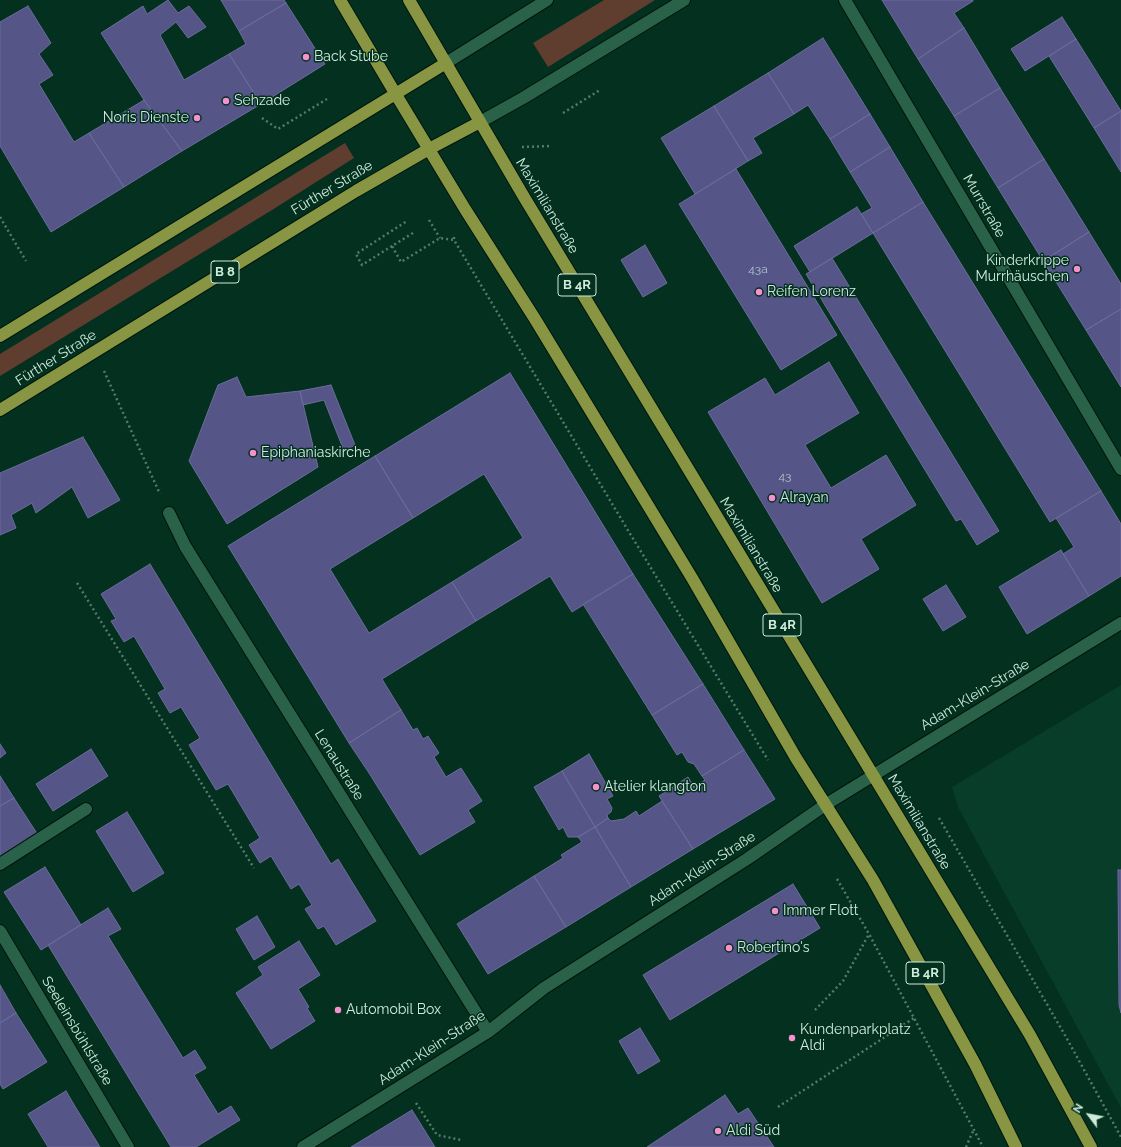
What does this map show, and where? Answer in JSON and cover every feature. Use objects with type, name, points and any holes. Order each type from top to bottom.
[{"type":"main road","name":"B 4R","points":[[340,0],[460,201],[535,319],[692,578],[796,758],[873,880],[975,1064],[1016,1147]]},
{"type":"main road","name":"Maximilianstraße","points":[[409,0],[524,198],[1030,1035],[1091,1147]]},
{"type":"main road","points":[[0,336],[446,63]]},
{"type":"main road","name":"Fürther Straße","points":[[0,410],[349,195],[429,149],[480,122]]},
{"type":"street","points":[[446,63],[546,0]]},
{"type":"street","name":"Fürther Straße","points":[[480,122],[523,98],[684,0]]},
{"type":"street","name":"Murrstraße","points":[[845,0],[1121,469]]},
{"type":"street","name":"Lenaustraße","points":[[169,513],[185,546],[488,1032]]},
{"type":"street","name":"Adam-Klein-Straße","points":[[303,1147],[488,1032],[544,988],[747,859],[825,805],[1121,623]]},
{"type":"street","points":[[0,864],[86,809]]},
{"type":"street","name":"Seeleinsbühlstraße","points":[[0,931],[128,1147]]},
{"type":"path","points":[[563,113],[600,90]]},
{"type":"path","points":[[262,118],[278,129],[327,99]]},
{"type":"path","points":[[460,201],[454,240],[629,532],[772,765]]},
{"type":"path","points":[[0,217],[26,261]]},
{"type":"path","points":[[429,220],[440,238]]},
{"type":"path","points":[[407,221],[356,254],[362,265],[413,233]]},
{"type":"path","points":[[392,246],[401,262],[440,238],[454,240]]},
{"type":"path","points":[[96,351],[120,408],[169,513]]},
{"type":"path","points":[[77,583],[254,868]]},
{"type":"path","points":[[939,818],[1066,1037],[1121,1137]]},
{"type":"path","points":[[837,879],[869,934],[983,1147]]},
{"type":"path","points":[[815,1010],[842,980],[869,934]]},
{"type":"path","points":[[778,1106],[914,1018]]},
{"type":"path","points":[[403,1085],[437,1135],[461,1140]]},
{"type":"path","points":[[966,1147],[974,1129]]},
{"type":"shaded area","points":[[604,0],[655,0],[548,67],[533,43]]},
{"type":"shaded area","points":[[345,143],[354,158],[272,210],[0,376],[0,354]]},
{"type":"shaded area","points":[[1121,685],[1121,1108],[958,807],[952,787]]},
{"type":"building","points":[[168,0],[178,13],[189,6],[206,27],[188,38],[176,22],[160,35],[184,80],[229,54],[261,104],[182,151],[144,100],[101,33],[143,6],[147,14]]},
{"type":"building","points":[[221,0],[284,0],[286,3],[239,31]]},
{"type":"building","points":[[882,0],[973,1],[954,13],[964,28],[918,59]]},
{"type":"building","points":[[286,3],[325,64],[261,104],[229,54],[246,44],[239,31]]},
{"type":"building","points":[[28,6],[51,43],[39,54],[53,75],[39,84],[74,142],[89,133],[124,187],[51,232],[0,146],[0,22]]},
{"type":"building","points":[[1062,17],[1076,39],[1025,71],[1011,49]]},
{"type":"building","points":[[964,28],[1000,88],[954,116],[918,59]]},
{"type":"building","points":[[823,38],[870,114],[830,139],[808,105],[794,114],[768,73]]},
{"type":"building","points":[[1076,39],[1121,111],[1094,128],[1049,56]]},
{"type":"building","points":[[768,73],[794,114],[753,138],[762,153],[748,161],[714,106]]},
{"type":"building","points":[[1000,88],[1044,159],[998,188],[954,116]]},
{"type":"building","points":[[144,100],[182,151],[124,187],[89,133]]},
{"type":"building","points":[[714,106],[748,161],[695,194],[661,138]]},
{"type":"building","points":[[1121,111],[1121,172],[1094,128]]},
{"type":"building","points":[[870,114],[890,147],[850,172],[830,139]]},
{"type":"building","points":[[890,147],[923,202],[873,233],[861,214],[872,208],[850,172]]},
{"type":"building","points":[[1044,159],[1089,232],[1043,261],[998,188]]},
{"type":"building","points":[[736,169],[837,335],[781,370],[679,204]]},
{"type":"building","points":[[923,202],[1101,491],[1050,522],[873,233]]},
{"type":"building","points":[[857,207],[873,233],[810,272],[794,246]]},
{"type":"building","points":[[1089,232],[1121,284],[1121,309],[1086,330],[1043,261]]},
{"type":"building","points":[[645,245],[667,283],[643,297],[621,260]]},
{"type":"building","points":[[832,258],[999,531],[977,545],[961,519],[956,521],[806,274]]},
{"type":"building","points":[[1121,309],[1121,387],[1086,330]]},
{"type":"building","points":[[829,362],[859,413],[805,445],[831,488],[886,455],[916,505],[861,539],[879,569],[822,603],[708,412],[765,378],[775,395]]},
{"type":"building","points":[[510,373],[633,574],[572,612],[550,576],[476,621],[452,582],[523,538],[484,474],[413,518],[375,456]]},
{"type":"building","name":"Epiphaniaskirche","points":[[237,377],[246,397],[300,391],[318,467],[227,524],[189,461],[218,385]]},
{"type":"building","points":[[331,385],[355,445],[344,451],[324,400],[303,405],[300,391]]},
{"type":"building","points":[[83,437],[120,500],[88,518],[72,487],[36,513],[32,503],[11,515],[16,528],[0,535],[0,473]]},
{"type":"building","points":[[375,456],[413,518],[330,569],[369,633],[452,582],[476,621],[382,679],[401,710],[349,743],[228,546]]},
{"type":"building","points":[[1101,491],[1121,524],[1121,576],[1089,596],[1063,554],[1074,547],[1056,518]]},
{"type":"building","points":[[1061,550],[1089,596],[1027,634],[999,587]]},
{"type":"building","points":[[150,564],[331,864],[338,859],[376,921],[336,945],[324,926],[318,929],[305,909],[312,905],[299,884],[291,889],[271,856],[260,863],[249,845],[260,838],[228,784],[216,790],[189,745],[200,738],[181,707],[170,713],[158,693],[165,689],[134,636],[124,642],[111,621],[116,619],[101,594]]},
{"type":"building","points":[[633,574],[703,684],[652,715],[583,604]]},
{"type":"building","points":[[946,585],[966,617],[943,631],[923,599]]},
{"type":"building","points":[[703,684],[744,750],[702,776],[694,764],[688,762],[682,752],[677,755],[652,715]]},
{"type":"building","points":[[401,710],[413,730],[417,728],[423,739],[428,736],[439,753],[434,757],[446,777],[461,768],[482,801],[468,810],[475,822],[420,855],[349,743]]},
{"type":"building","points":[[0,744],[6,753],[0,758]]},
{"type":"building","points":[[91,749],[108,776],[53,811],[36,784]]},
{"type":"building","points":[[744,750],[775,799],[693,849],[659,796],[688,777],[694,787],[705,780],[702,776]]},
{"type":"building","points":[[589,754],[613,796],[607,799],[612,808],[611,812],[607,815],[608,818],[595,827],[562,771]]},
{"type":"building","points":[[562,771],[595,827],[578,837],[568,837],[563,827],[559,830],[534,787]]},
{"type":"building","points":[[0,776],[14,798],[0,806]]},
{"type":"building","points":[[14,798],[38,835],[0,860],[0,806]]},
{"type":"building","points":[[662,801],[693,849],[631,887],[595,827],[608,818],[611,821],[624,819],[636,811],[639,816]]},
{"type":"building","points":[[127,812],[164,873],[133,892],[96,831]]},
{"type":"building","points":[[595,827],[631,887],[566,927],[534,876],[563,858],[561,855],[582,842],[578,837]]},
{"type":"building","points":[[45,867],[81,925],[41,950],[4,892]]},
{"type":"building","points":[[1118,870],[1121,870],[1121,1013],[1119,1005]]},
{"type":"building","points":[[534,876],[566,927],[488,974],[457,924]]},
{"type":"building","points":[[793,884],[820,928],[670,1020],[643,975]]},
{"type":"building","points":[[108,908],[121,929],[108,936],[183,1058],[195,1050],[206,1068],[194,1075],[218,1114],[231,1106],[240,1120],[196,1147],[171,1147],[48,945]]},
{"type":"building","points":[[257,916],[275,947],[254,960],[236,929]]},
{"type":"building","points":[[299,941],[320,975],[298,989],[309,1007],[307,1008],[315,1021],[271,1049],[236,993],[263,975],[258,967]]},
{"type":"building","points":[[0,985],[16,1013],[0,1023]]},
{"type":"building","points":[[16,1013],[47,1062],[3,1089],[0,1084],[0,1023]]},
{"type":"building","points":[[640,1028],[660,1061],[638,1074],[619,1041]]},
{"type":"building","points":[[66,1091],[100,1147],[48,1147],[28,1114]]},
{"type":"building","name":"Aldi Süd","points":[[725,1095],[738,1114],[748,1108],[774,1147],[647,1147]]},
{"type":"building","points":[[412,1110],[435,1147],[351,1147]]},
{"type":"place","name":"Back Stube","points":[[306,57]]},
{"type":"place","name":"Sehzade","points":[[226,101]]},
{"type":"place","name":"Noris Dienste","points":[[197,118]]},
{"type":"place","name":"Kinderkrippe Murrhäuschen","points":[[1077,269]]},
{"type":"place","name":"Reifen Lorenz","points":[[759,292]]},
{"type":"place","name":"Epiphaniaskirche","points":[[253,453]]},
{"type":"place","name":"Alrayan","points":[[772,498]]},
{"type":"place","name":"Atelier klangton","points":[[596,787]]},
{"type":"place","name":"Immer Flott","points":[[775,911]]},
{"type":"place","name":"Robertino's","points":[[729,948]]},
{"type":"place","name":"Automobil Box","points":[[338,1010]]},
{"type":"place","name":"Kundenparkplatz Aldi","points":[[792,1038]]},
{"type":"place","name":"Aldi Süd","points":[[718,1131]]}]
